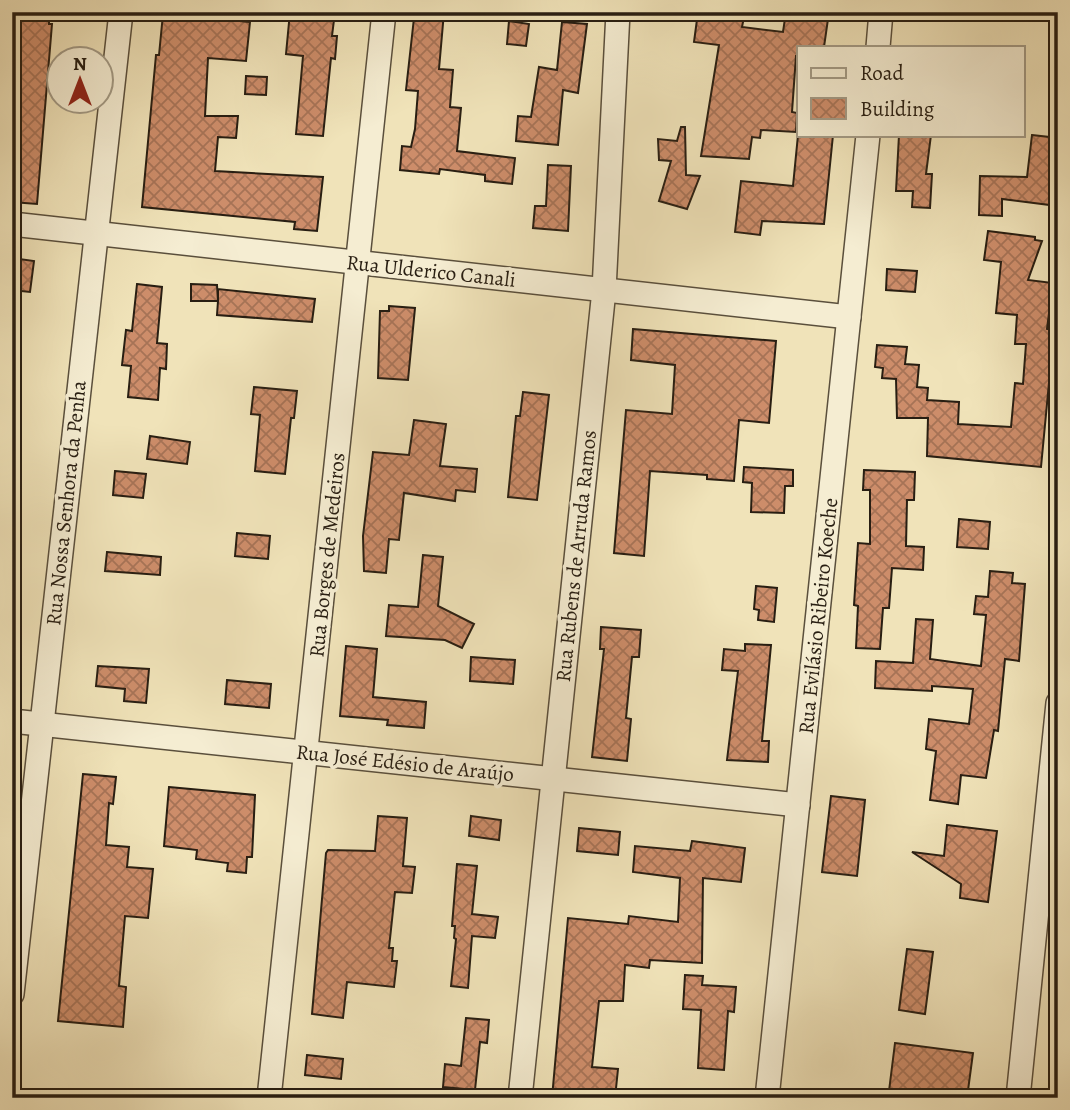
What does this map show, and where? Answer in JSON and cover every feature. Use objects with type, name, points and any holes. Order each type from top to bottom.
[{"type":"street","name":"Rua Nossa Senhora da Penha","points":[[12,994],[121,12]]},
{"type":"street","name":"Rua Borges de Medeiros","points":[[269,1098],[384,12]]},
{"type":"street","name":"Rua Rubens de Arruda Ramos","points":[[520,1098],[604,290],[618,12]]},
{"type":"street","points":[[878,46],[881,12]]},
{"type":"street","name":"Rua Evilásio Ribeiro Koeche","points":[[767,1098],[868,136]]},
{"type":"street","name":"Rua Ulderico Canali","points":[[12,224],[849,317]]},
{"type":"street","points":[[1018,1098],[1048,895],[1058,703]]},
{"type":"street","name":"Rua José Edésio de Araújo","points":[[12,721],[798,805]]},
{"type":"building","points":[[290,12],[335,12],[332,36],[337,36],[335,59],[331,58],[323,136],[296,134],[303,56],[286,54]]},
{"type":"building","points":[[420,12],[444,12],[439,69],[453,70],[450,107],[461,108],[457,151],[515,158],[512,184],[485,181],[485,175],[440,169],[439,174],[400,170],[402,146],[411,147],[415,129],[418,91],[406,90],[414,18],[420,18]]},
{"type":"building","points":[[698,12],[745,12],[742,27],[783,32],[786,12],[829,12],[824,46],[797,46],[792,112],[797,113],[796,132],[761,130],[760,138],[752,137],[749,159],[701,156],[719,45],[694,42]]},
{"type":"building","points":[[163,14],[250,22],[246,61],[208,58],[205,116],[238,116],[236,138],[218,137],[215,171],[323,177],[317,231],[294,229],[295,222],[142,207],[156,55],[159,55]]},
{"type":"building","points":[[17,19],[49,20],[49,24],[52,24],[50,46],[46,46],[46,96],[37,204],[12,202],[12,22],[16,23]]},
{"type":"building","points":[[509,21],[529,24],[526,46],[507,44]]},
{"type":"building","points":[[562,22],[587,24],[578,93],[563,90],[558,145],[516,141],[518,116],[531,117],[539,67],[557,70]]},
{"type":"building","points":[[246,76],[267,77],[266,95],[245,94]]},
{"type":"building","points":[[681,127],[685,127],[686,175],[700,176],[687,209],[659,201],[671,161],[659,160],[658,139],[677,141]]},
{"type":"building","points":[[1032,135],[1058,138],[1058,206],[1002,199],[1002,216],[979,215],[980,176],[1027,177]]},
{"type":"building","points":[[798,136],[833,136],[824,224],[762,221],[760,235],[735,232],[741,181],[793,186]]},
{"type":"building","points":[[899,136],[931,136],[926,174],[932,174],[930,208],[912,207],[913,191],[896,191]]},
{"type":"building","points":[[548,165],[571,166],[568,231],[533,228],[535,206],[546,206]]},
{"type":"building","points":[[988,231],[1035,237],[1035,240],[1042,241],[1028,280],[1053,283],[1047,329],[1054,330],[1041,467],[927,456],[928,418],[897,418],[896,379],[882,378],[883,368],[875,367],[877,345],[907,347],[905,364],[919,365],[917,387],[928,388],[927,400],[959,402],[958,424],[1011,427],[1015,383],[1023,384],[1026,344],[1015,344],[1017,315],[996,313],[1001,262],[984,260]]},
{"type":"building","points":[[12,258],[34,261],[30,292],[12,290]]},
{"type":"building","points":[[887,269],[917,271],[915,292],[886,290]]},
{"type":"building","points":[[137,284],[162,287],[157,343],[167,344],[166,369],[160,368],[158,400],[128,397],[131,366],[122,365],[126,330],[132,331]]},
{"type":"building","points":[[191,284],[217,285],[218,301],[191,301]]},
{"type":"building","points":[[218,289],[315,299],[312,322],[217,315]]},
{"type":"building","points":[[389,306],[415,308],[408,380],[378,378],[380,311],[389,311]]},
{"type":"building","points":[[633,329],[776,341],[769,423],[739,420],[734,481],[707,479],[707,475],[650,471],[644,556],[614,553],[626,410],[672,414],[675,365],[631,360]]},
{"type":"building","points":[[254,387],[297,391],[285,474],[255,471],[260,415],[251,414]]},
{"type":"building","points":[[523,392],[549,395],[537,500],[508,497],[516,416],[520,416]]},
{"type":"building","points":[[414,420],[446,424],[440,466],[477,469],[475,492],[456,490],[455,501],[404,493],[399,540],[389,539],[386,573],[364,571],[363,536],[373,452],[409,455]]},
{"type":"building","points":[[150,436],[190,442],[187,464],[147,459]]},
{"type":"building","points":[[744,467],[793,470],[793,486],[785,486],[784,513],[751,512],[752,483],[743,482]]},
{"type":"building","points":[[864,470],[915,472],[914,500],[907,500],[906,546],[924,547],[923,570],[892,568],[889,608],[883,608],[880,649],[856,648],[858,606],[854,605],[858,543],[870,544],[870,490],[863,490]]},
{"type":"building","points":[[115,471],[146,474],[143,498],[113,495]]},
{"type":"building","points":[[959,519],[990,522],[988,549],[957,547]]},
{"type":"building","points":[[237,533],[270,536],[268,559],[235,556]]},
{"type":"building","points":[[107,552],[161,557],[160,575],[105,571]]},
{"type":"building","points":[[423,555],[443,557],[438,606],[474,624],[462,648],[445,640],[386,636],[389,605],[418,607]]},
{"type":"building","points":[[990,571],[1013,573],[1012,583],[1025,584],[1019,661],[1005,659],[998,731],[994,730],[986,778],[961,775],[958,804],[930,800],[936,751],[926,749],[929,719],[969,724],[973,689],[932,686],[932,691],[875,688],[876,661],[913,663],[916,619],[933,620],[930,659],[981,666],[986,615],[974,614],[976,596],[988,597]]},
{"type":"building","points":[[756,586],[777,588],[774,622],[758,620],[759,610],[754,609]]},
{"type":"building","points":[[601,627],[641,630],[639,657],[632,657],[626,718],[631,719],[627,761],[592,757],[604,649],[600,649]]},
{"type":"building","points":[[745,644],[771,645],[762,741],[769,741],[768,762],[727,760],[738,671],[722,670],[724,649],[745,651]]},
{"type":"building","points":[[346,646],[377,649],[373,697],[426,702],[424,728],[387,725],[388,720],[340,716]]},
{"type":"building","points":[[471,657],[515,660],[513,684],[470,681]]},
{"type":"building","points":[[98,666],[149,669],[146,703],[124,701],[125,689],[96,686]]},
{"type":"building","points":[[227,680],[271,684],[269,708],[225,704]]},
{"type":"building","points":[[83,774],[116,777],[113,804],[109,803],[106,845],[129,847],[127,867],[153,869],[148,918],[125,916],[119,986],[126,987],[123,1027],[58,1021]]},
{"type":"building","points":[[169,787],[255,795],[252,857],[247,857],[246,873],[227,871],[228,863],[196,859],[197,850],[164,846]]},
{"type":"building","points":[[831,796],[865,800],[857,876],[822,872]]},
{"type":"building","points":[[378,816],[407,818],[403,866],[415,867],[412,893],[395,892],[389,948],[393,948],[392,961],[397,961],[394,987],[347,982],[343,1018],[312,1014],[326,853],[328,850],[375,851]]},
{"type":"building","points":[[471,816],[501,820],[499,840],[469,836]]},
{"type":"building","points":[[947,825],[997,831],[988,902],[960,898],[961,884],[912,852],[944,856]]},
{"type":"building","points":[[579,828],[620,832],[618,855],[577,851]]},
{"type":"building","points":[[692,841],[745,848],[741,882],[703,878],[702,963],[650,960],[649,968],[625,965],[623,1001],[599,1001],[592,1067],[618,1069],[615,1098],[552,1098],[568,918],[628,924],[629,916],[678,922],[680,878],[633,872],[635,846],[690,851]]},
{"type":"building","points":[[457,864],[477,866],[472,914],[498,917],[495,938],[472,936],[468,988],[451,986],[456,939],[455,926],[452,926]]},
{"type":"building","points":[[907,949],[933,952],[925,1014],[899,1010]]},
{"type":"building","points":[[685,975],[703,976],[702,985],[736,987],[734,1012],[728,1011],[724,1070],[698,1068],[701,1010],[683,1009]]},
{"type":"building","points":[[466,1018],[489,1020],[487,1043],[480,1042],[475,1090],[443,1087],[445,1064],[461,1066]]},
{"type":"building","points":[[895,1043],[973,1053],[967,1098],[889,1091]]},
{"type":"building","points":[[307,1055],[343,1059],[341,1079],[305,1075]]}]
